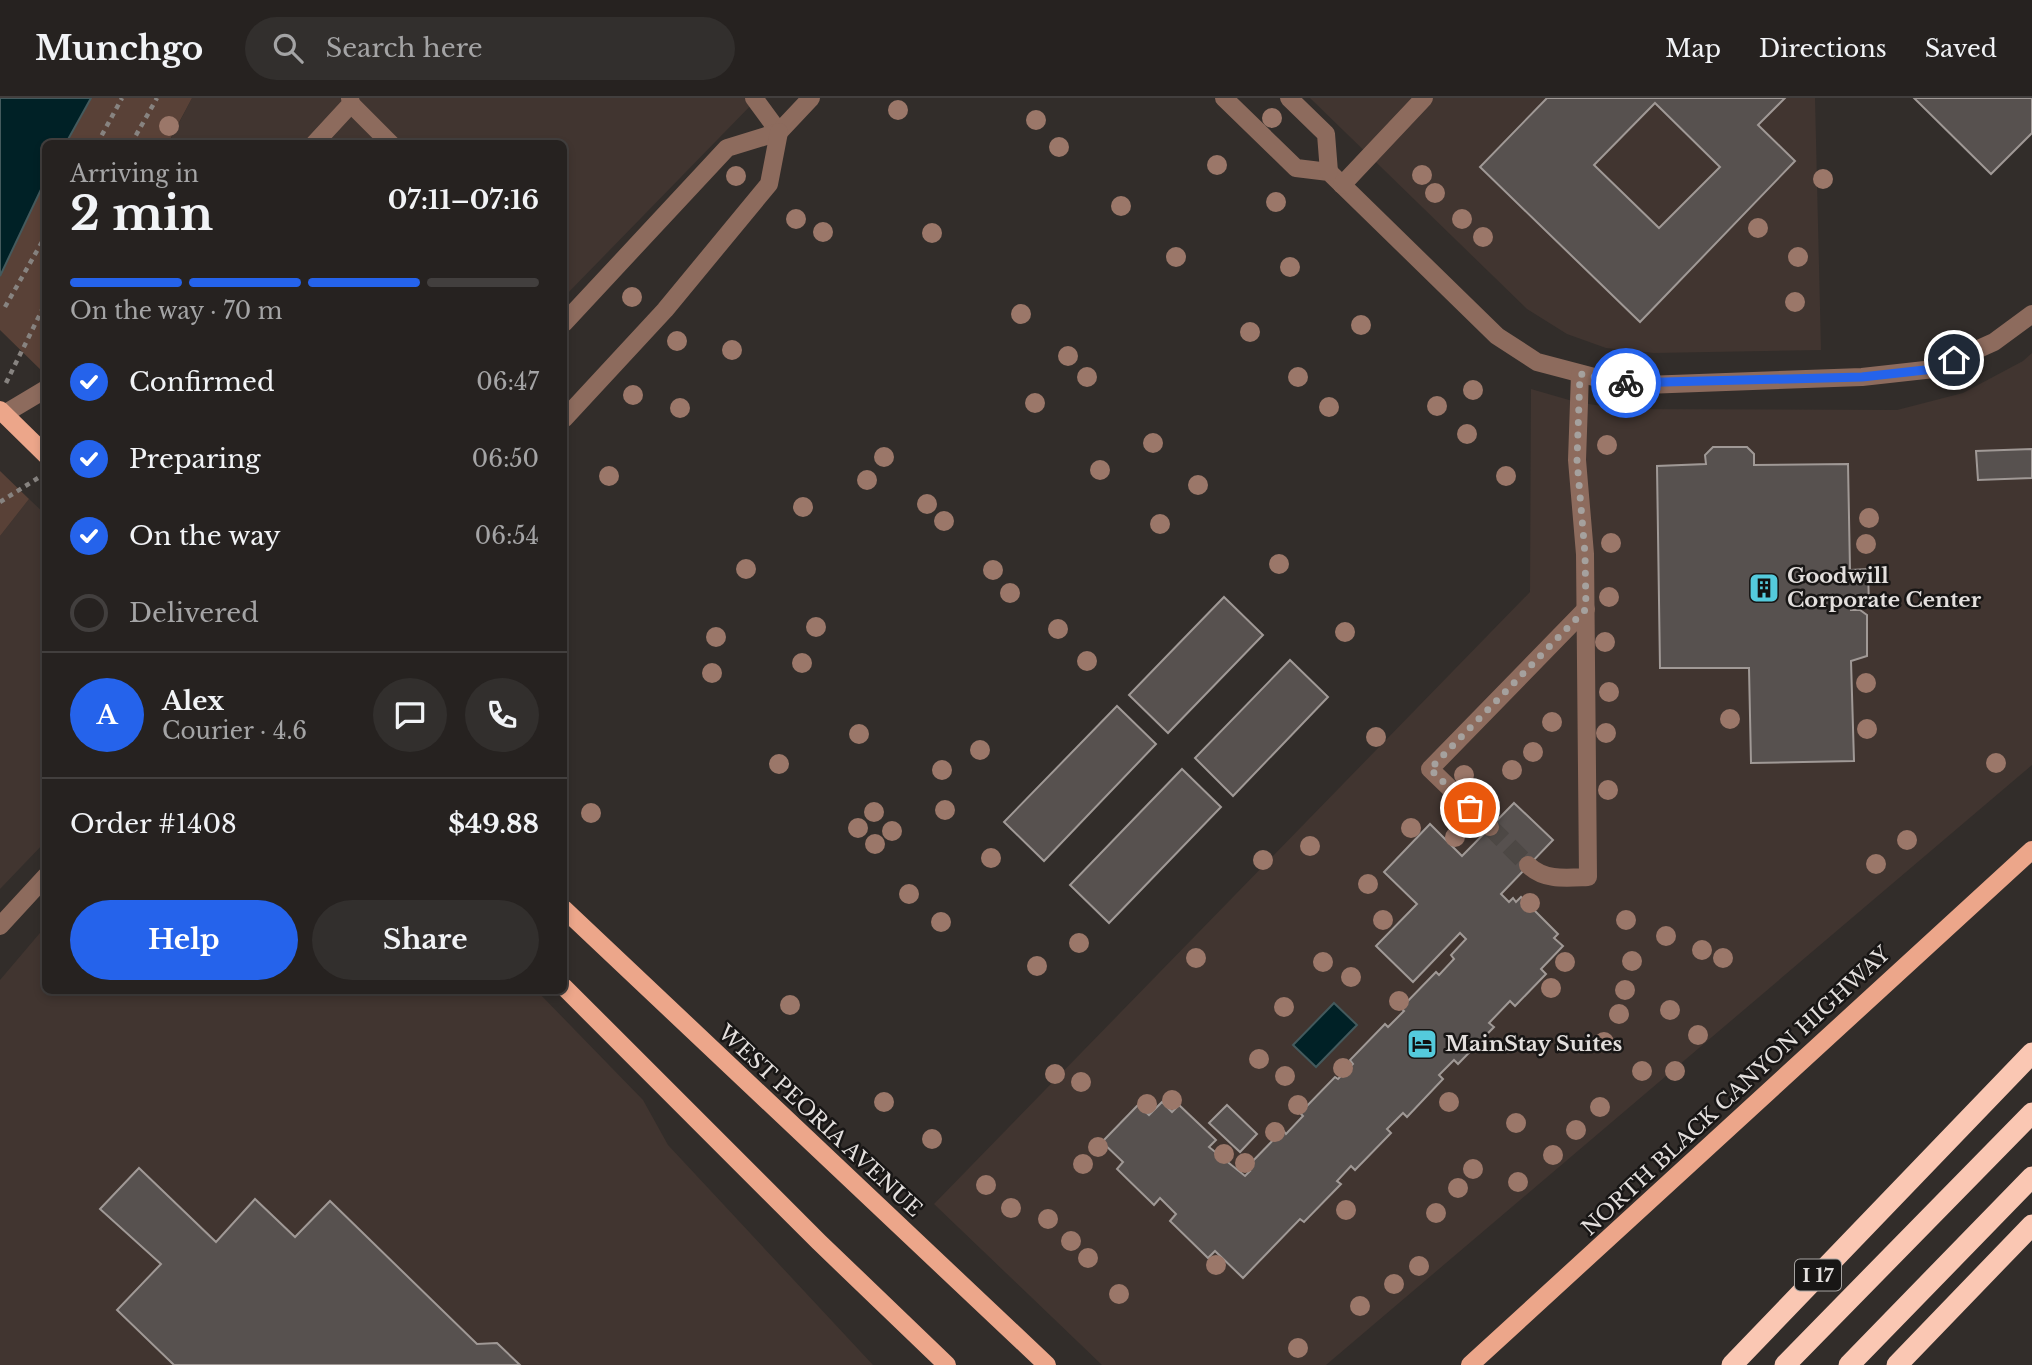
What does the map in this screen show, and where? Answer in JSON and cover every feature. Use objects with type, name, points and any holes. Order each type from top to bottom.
[{"type":"highway","name":"I 17","points":[[1732,1365],[2032,1053]]},
{"type":"highway","points":[[1785,1365],[2032,1113]]},
{"type":"highway","points":[[1849,1365],[2032,1177]]},
{"type":"highway","points":[[1896,1365],[2032,1225]]},
{"type":"main road","points":[[2,412],[42,451]]},
{"type":"main road","name":"NORTH BLACK CANYON HIGHWAY","points":[[1470,1365],[2032,850]]},
{"type":"main road","name":"WEST PEORIA AVENUE","points":[[567,912],[1047,1365]]},
{"type":"main road","points":[[567,990],[819,1242],[947,1365]]},
{"type":"street","points":[[567,416],[665,310],[769,184],[779,132],[754,98]]},
{"type":"street","points":[[567,317],[727,148],[779,132],[811,98]]},
{"type":"street","points":[[1224,98],[1296,168],[1329,172],[1497,336],[1537,362],[1580,374],[1613,382],[1645,385],[1862,377],[1934,369],[1994,342],[2032,314]]},
{"type":"street","points":[[1289,98],[1326,134],[1329,172]]},
{"type":"street","points":[[1342,185],[1424,98]]},
{"type":"street","points":[[325,140],[350,101],[387,140]]},
{"type":"street","points":[[1528,865],[1543,875],[1558,879],[1588,877],[1585,554],[1577,460],[1580,374]]},
{"type":"street","points":[[2,412],[42,391]]},
{"type":"street","points":[[1490,827],[1430,769],[1586,609]]},
{"type":"street","points":[[0,926],[42,880]]},
{"type":"path","points":[[99,140],[122,98]]},
{"type":"path","points":[[133,140],[157,98]]},
{"type":"path","points":[[5,307],[42,242]]},
{"type":"path","points":[[0,394],[42,310]]},
{"type":"path","points":[[0,502],[42,475]]},
{"type":"shaded area","points":[[0,98],[192,98],[170,140],[42,140],[42,371],[0,330]]},
{"type":"shaded area","points":[[192,98],[758,98],[567,294],[567,140],[170,140]]},
{"type":"shaded area","points":[[1310,98],[1815,98],[1821,350],[1654,353],[1606,348],[1567,334],[1527,309]]},
{"type":"shaded area","points":[[2032,353],[2032,765],[1326,1365],[1102,1365],[934,1204],[1530,592],[1531,389],[1576,402],[1621,409],[1897,410],[1963,393],[2023,361]]},
{"type":"shaded area","points":[[0,471],[29,499],[0,536]]},
{"type":"shaded area","points":[[29,499],[42,511],[42,845],[0,889],[0,536]]},
{"type":"shaded area","points":[[42,931],[42,994],[540,994],[643,1100],[668,1145],[873,1365],[0,1365],[0,980]]},
{"type":"water","points":[[0,98],[91,98],[68,140],[42,140],[42,187],[0,276]]},
{"type":"water","points":[[1334,1003],[1357,1025],[1316,1067],[1293,1045]]},
{"type":"building","points":[[1547,98],[1785,98],[1758,125],[1795,161],[1640,322],[1480,167]],"holes":[[[1655,103],[1720,167],[1659,228],[1594,165]]]},
{"type":"building","points":[[1914,98],[2032,98],[2032,133],[1991,174]]},
{"type":"building","name":"Goodwill Corporate Center","points":[[1713,447],[1747,447],[1754,454],[1754,465],[1848,464],[1850,570],[1868,569],[1869,607],[1851,607],[1851,610],[1860,610],[1867,615],[1867,656],[1851,661],[1854,761],[1751,763],[1749,668],[1660,668],[1657,466],[1706,464],[1705,455]]},
{"type":"building","points":[[2032,449],[2032,478],[1978,480],[1976,451]]},
{"type":"building","points":[[1224,597],[1263,635],[1168,733],[1129,695]]},
{"type":"building","points":[[1290,660],[1328,697],[1233,796],[1195,758]]},
{"type":"building","points":[[1117,706],[1156,744],[1044,861],[1004,822]]},
{"type":"building","points":[[1182,769],[1221,807],[1109,923],[1070,885]]},
{"type":"building","name":"MainStay Suites","points":[[1514,803],[1553,840],[1501,894],[1509,902],[1513,898],[1516,902],[1521,897],[1558,934],[1554,938],[1563,946],[1541,969],[1546,974],[1515,1006],[1510,1001],[1489,1023],[1494,1027],[1458,1064],[1454,1060],[1439,1075],[1443,1079],[1407,1117],[1403,1113],[1387,1129],[1391,1133],[1355,1170],[1351,1166],[1337,1181],[1341,1184],[1304,1222],[1300,1219],[1243,1278],[1215,1251],[1208,1258],[1170,1221],[1176,1214],[1160,1198],[1154,1205],[1117,1169],[1123,1162],[1102,1142],[1138,1105],[1149,1115],[1162,1102],[1172,1112],[1179,1105],[1216,1140],[1209,1147],[1245,1176],[1250,1171],[1246,1168],[1283,1130],[1286,1134],[1303,1116],[1300,1113],[1335,1077],[1338,1079],[1353,1064],[1350,1060],[1385,1024],[1388,1027],[1404,1011],[1401,1008],[1436,972],[1439,975],[1454,959],[1451,955],[1466,939],[1460,933],[1413,982],[1376,946],[1417,904],[1384,872],[1430,824],[1462,856]]},
{"type":"building","points":[[1227,1105],[1257,1134],[1240,1152],[1209,1123]]},
{"type":"building","points":[[139,1168],[216,1242],[255,1199],[295,1237],[330,1201],[477,1344],[497,1343],[520,1365],[174,1365],[117,1310],[161,1264],[100,1209]]},
{"type":"tunnel","points":[[1490,827],[1528,865]]},
{"type":"way so far","points":[[1470,808],[1430,769],[1586,609],[1585,554],[1577,460],[1580,374],[1626,383]]},
{"type":"place","name":"Goodwill Corporate Center","points":[[1764,588]]},
{"type":"place","name":"MainStay Suites","points":[[1422,1044]]},
{"type":"route","points":[[1626,383],[1645,385],[1862,377],[1934,369],[1954,360]]}]
